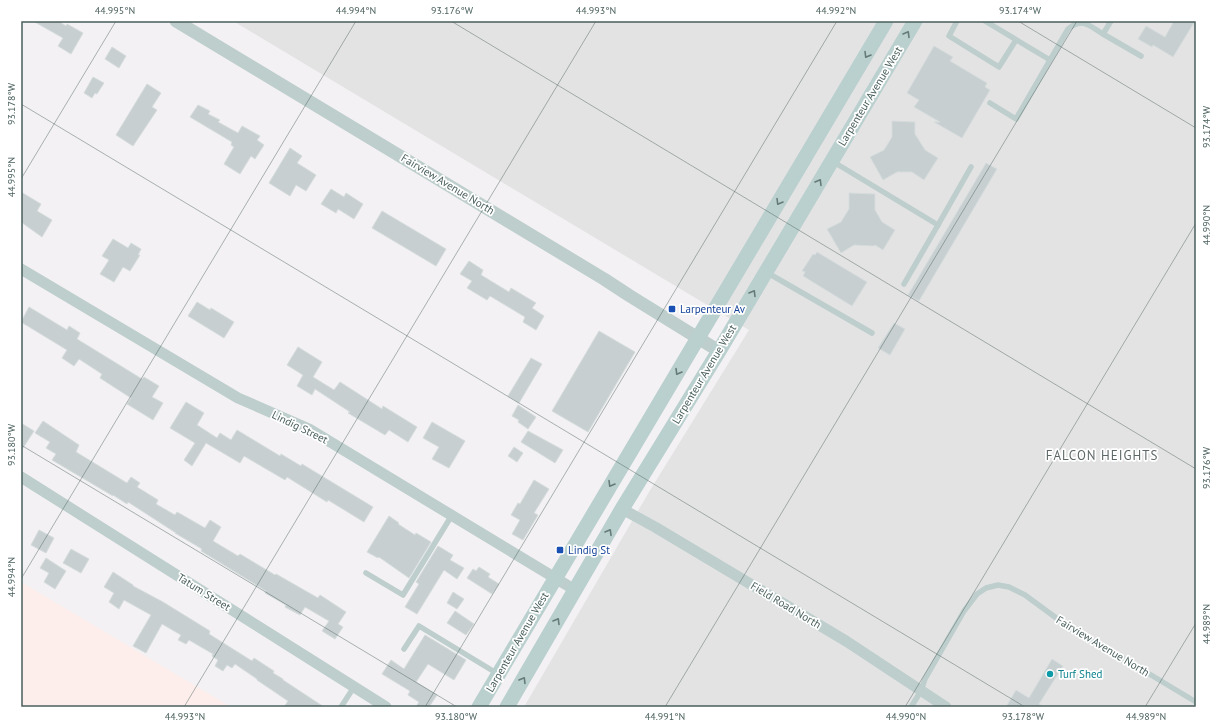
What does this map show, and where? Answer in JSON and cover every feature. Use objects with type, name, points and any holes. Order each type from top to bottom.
[{"type":"main road","name":"Larpenteur Avenue West","points":[[479,707],[886,21]]},
{"type":"main road","name":"Larpenteur Avenue West","points":[[507,707],[622,509],[719,351],[915,21]]},
{"type":"street","name":"Fairview Avenue North","points":[[176,21],[604,279],[719,351]]},
{"type":"street","name":"Lindig Street","points":[[21,269],[238,398],[309,429],[575,590]]},
{"type":"street","name":"Tatum Street","points":[[21,477],[386,707]]},
{"type":"street","name":"Field Road North","points":[[622,509],[655,527],[846,641],[946,707]]},
{"type":"lane","points":[[957,21],[948,36],[999,67],[1016,40]]},
{"type":"lane","points":[[985,21],[1050,60]]},
{"type":"lane","points":[[1103,34],[1111,21]]},
{"type":"lane","points":[[990,103],[1016,118],[1068,29],[1074,24],[1086,24],[1141,56]]},
{"type":"lane","points":[[832,161],[938,226]]},
{"type":"lane","points":[[904,284],[971,168]]},
{"type":"lane","points":[[766,272],[872,333]]},
{"type":"lane","points":[[366,573],[403,596],[452,515]]},
{"type":"lane","name":"Fairview Avenue North","points":[[911,707],[921,691],[925,679],[964,611],[976,594],[986,588],[998,585],[1009,587],[1025,595],[1078,634],[1101,645],[1196,702]]},
{"type":"lane","points":[[404,650],[419,626],[498,674]]},
{"type":"lane","points":[[342,707],[354,687]]},
{"type":"shaded area","points":[[233,21],[1196,21],[1196,707],[524,707],[649,492],[749,330]]},
{"type":"shaded area","points":[[21,582],[231,707],[21,707]]},
{"type":"building","points":[[33,21],[58,21],[83,33],[71,54],[58,46],[63,38]]},
{"type":"building","points":[[1174,21],[1195,21],[1173,57],[1153,45],[1152,47],[1138,39],[1146,26],[1165,37]]},
{"type":"building","points":[[934,46],[953,57],[950,61],[987,83],[985,87],[990,90],[962,138],[934,122],[940,122],[914,107],[919,100],[907,93]]},
{"type":"building","points":[[112,47],[126,56],[119,68],[105,59]]},
{"type":"building","points":[[93,77],[104,83],[97,94],[95,93],[92,98],[84,93]]},
{"type":"building","points":[[147,84],[161,93],[152,107],[157,110],[133,146],[116,135]]},
{"type":"building","points":[[198,105],[210,111],[208,114],[220,120],[218,122],[238,133],[242,126],[260,136],[257,140],[264,145],[255,159],[251,156],[240,174],[224,164],[234,147],[231,145],[232,142],[190,117]]},
{"type":"building","points":[[892,121],[915,122],[915,134],[925,150],[938,158],[924,180],[912,172],[897,172],[883,180],[870,157],[884,150],[892,137]]},
{"type":"building","points":[[290,148],[302,156],[297,163],[316,175],[306,191],[296,185],[290,196],[269,183]]},
{"type":"building","points":[[986,163],[997,169],[919,301],[908,295]]},
{"type":"building","points":[[331,189],[344,197],[346,193],[363,204],[354,219],[338,209],[336,213],[321,204]]},
{"type":"building","points":[[21,192],[41,204],[37,211],[52,220],[42,237],[21,222]]},
{"type":"building","points":[[849,193],[875,194],[875,210],[882,222],[895,230],[883,250],[875,245],[854,245],[841,253],[827,229],[841,222],[849,209]]},
{"type":"building","points":[[382,211],[446,249],[436,266],[372,228]]},
{"type":"building","points":[[113,239],[128,248],[131,243],[141,249],[138,255],[140,255],[130,271],[123,267],[114,282],[100,274],[109,260],[102,256]]},
{"type":"building","points":[[817,252],[867,282],[852,306],[803,276],[805,272],[802,271],[813,254],[815,255]]},
{"type":"building","points":[[469,261],[483,270],[481,275],[509,292],[511,288],[536,303],[532,308],[544,316],[536,330],[523,322],[525,317],[490,296],[487,300],[467,288],[472,281],[460,274]]},
{"type":"building","points":[[197,302],[210,310],[211,308],[234,322],[224,338],[188,316]]},
{"type":"building","points":[[29,307],[67,330],[69,326],[80,333],[77,339],[142,379],[144,377],[159,386],[152,397],[163,403],[153,420],[127,404],[131,398],[100,378],[102,374],[79,359],[74,366],[62,358],[67,350],[21,322]]},
{"type":"building","points":[[894,323],[905,329],[890,355],[878,348]]},
{"type":"building","points":[[599,331],[635,352],[588,432],[552,411]]},
{"type":"building","points":[[298,347],[322,362],[313,377],[334,390],[340,382],[382,409],[383,406],[417,427],[408,442],[389,430],[385,435],[348,413],[350,412],[315,389],[312,395],[297,386],[303,375],[287,365]]},
{"type":"building","points":[[531,358],[542,364],[519,403],[508,396]]},
{"type":"building","points":[[186,402],[204,413],[197,425],[217,438],[220,433],[231,440],[237,430],[280,456],[281,454],[301,466],[302,464],[373,507],[364,522],[328,500],[327,502],[287,477],[285,480],[244,456],[240,463],[206,443],[192,466],[184,460],[195,443],[170,428]]},
{"type":"building","points":[[518,405],[536,417],[528,429],[518,422],[519,420],[512,416]]},
{"type":"building","points":[[43,421],[79,445],[76,452],[127,483],[131,477],[140,483],[137,487],[158,500],[156,504],[175,515],[177,512],[205,528],[210,520],[221,527],[213,541],[238,556],[240,554],[318,598],[320,595],[346,612],[338,624],[343,627],[335,639],[322,631],[329,621],[305,607],[300,615],[285,607],[286,605],[265,593],[266,591],[201,551],[202,549],[128,502],[127,504],[52,460],[56,454],[46,448],[50,442],[35,433]]},
{"type":"building","points":[[432,422],[465,441],[449,468],[432,459],[439,447],[423,438]]},
{"type":"building","points":[[21,423],[34,431],[21,451]]},
{"type":"building","points":[[528,431],[563,450],[555,463],[521,442]]},
{"type":"building","points":[[514,447],[523,453],[517,462],[508,456]]},
{"type":"building","points":[[534,480],[549,489],[534,513],[538,515],[523,540],[512,534],[520,520],[511,515],[518,503],[520,504]]},
{"type":"building","points":[[389,516],[415,535],[416,533],[431,542],[409,578],[379,557],[378,558],[367,552]]},
{"type":"building","points":[[39,530],[54,538],[46,553],[31,545]]},
{"type":"building","points":[[438,546],[453,555],[450,560],[464,568],[457,579],[444,570],[417,614],[405,607],[419,584],[416,582]]},
{"type":"building","points":[[71,549],[89,559],[81,573],[63,563]]},
{"type":"building","points":[[46,558],[66,571],[55,589],[44,582],[49,573],[40,568]]},
{"type":"building","points":[[479,567],[490,574],[488,577],[499,584],[492,594],[467,578],[473,569],[476,571]]},
{"type":"building","points":[[113,572],[133,586],[163,602],[210,631],[209,634],[252,661],[254,658],[274,671],[273,673],[283,680],[324,707],[284,707],[288,701],[235,664],[232,668],[227,665],[223,671],[215,666],[218,660],[212,656],[213,654],[189,640],[186,644],[178,640],[181,635],[162,624],[146,653],[133,646],[151,615],[124,600],[119,609],[109,602],[114,593],[104,587]]},
{"type":"building","points":[[453,592],[464,599],[457,609],[447,603]]},
{"type":"building","points":[[455,611],[474,624],[466,635],[447,623]]},
{"type":"building","points":[[425,635],[466,660],[454,680],[428,664],[416,682],[437,695],[429,707],[416,707],[419,702],[408,695],[410,691],[382,674],[391,660],[404,669]]},
{"type":"building","points":[[1052,659],[1063,666],[1039,704],[1044,707],[1006,707],[1016,690],[1029,698]]},
{"type":"place","name":"Larpenteur Av","points":[[672,309]]},
{"type":"place","name":"Lindig St","points":[[560,550]]},
{"type":"place","name":"Turf Shed","points":[[1050,674]]},
{"type":"district","name":"FALCON HEIGHTS","points":[[1102,455]]}]
